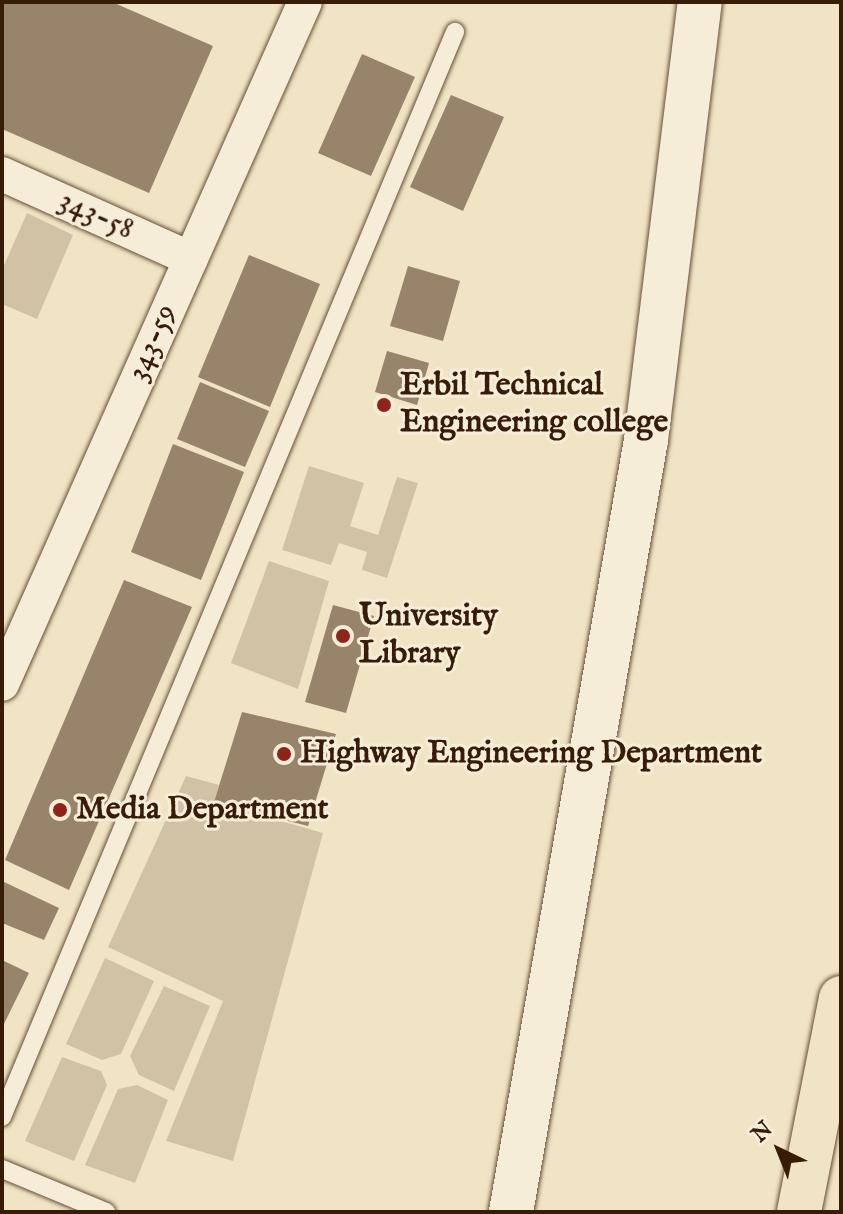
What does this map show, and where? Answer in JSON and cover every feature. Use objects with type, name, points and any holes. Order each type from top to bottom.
[{"type":"highway","points":[[799,1212],[841,998]]},
{"type":"street","name":"343-59","points":[[2,684],[305,2]]},
{"type":"street","points":[[511,1212],[646,440],[700,2]]},
{"type":"street","name":"343-58","points":[[2,174],[191,259]]},
{"type":"lane","points":[[2,1117],[455,32]]},
{"type":"lane","points":[[2,1169],[106,1212]]},
{"type":"shaded area","points":[[27,213],[73,235],[37,319],[2,304],[2,270]]},
{"type":"shaded area","points":[[309,466],[364,483],[350,526],[378,535],[397,477],[418,483],[387,578],[362,570],[367,552],[339,543],[331,565],[282,550]]},
{"type":"shaded area","points":[[269,561],[329,581],[298,689],[231,663]]},
{"type":"shaded area","points":[[186,776],[219,785],[214,802],[323,833],[233,1161],[166,1141],[223,1001],[108,947]]},
{"type":"shaded area","points":[[105,958],[154,981],[121,1054],[102,1060],[66,1044]]},
{"type":"shaded area","points":[[164,986],[210,1006],[174,1091],[139,1075],[130,1056]]},
{"type":"shaded area","points":[[62,1057],[101,1071],[107,1085],[74,1161],[25,1141]]},
{"type":"shaded area","points":[[137,1085],[168,1100],[135,1183],[85,1165],[118,1089]]},
{"type":"building","points":[[2,2],[112,2],[213,46],[149,193],[2,129]]},
{"type":"building","points":[[362,54],[415,77],[371,176],[318,153]]},
{"type":"building","points":[[451,95],[504,117],[463,211],[410,187]]},
{"type":"building","points":[[249,255],[320,284],[270,407],[198,377]]},
{"type":"building","points":[[408,266],[460,281],[443,341],[390,326]]},
{"type":"building","points":[[387,351],[429,363],[417,405],[375,392]]},
{"type":"building","points":[[200,382],[269,411],[245,467],[177,439]]},
{"type":"building","points":[[173,444],[244,472],[201,580],[131,552]]},
{"type":"building","points":[[124,580],[192,607],[69,890],[5,860]]},
{"type":"building","points":[[333,605],[374,616],[346,713],[305,702]]},
{"type":"building","points":[[242,712],[336,734],[308,826],[214,802]]},
{"type":"building","points":[[2,881],[59,908],[44,940],[2,923]]},
{"type":"building","points":[[2,960],[29,973],[2,1028]]},
{"type":"place","name":"Erbil Technical Engineering college","points":[[384,405]]},
{"type":"place","name":"University Library","points":[[343,636]]},
{"type":"place","name":"Highway Engineering Department","points":[[284,754]]},
{"type":"place","name":"Media Department","points":[[60,810]]}]
